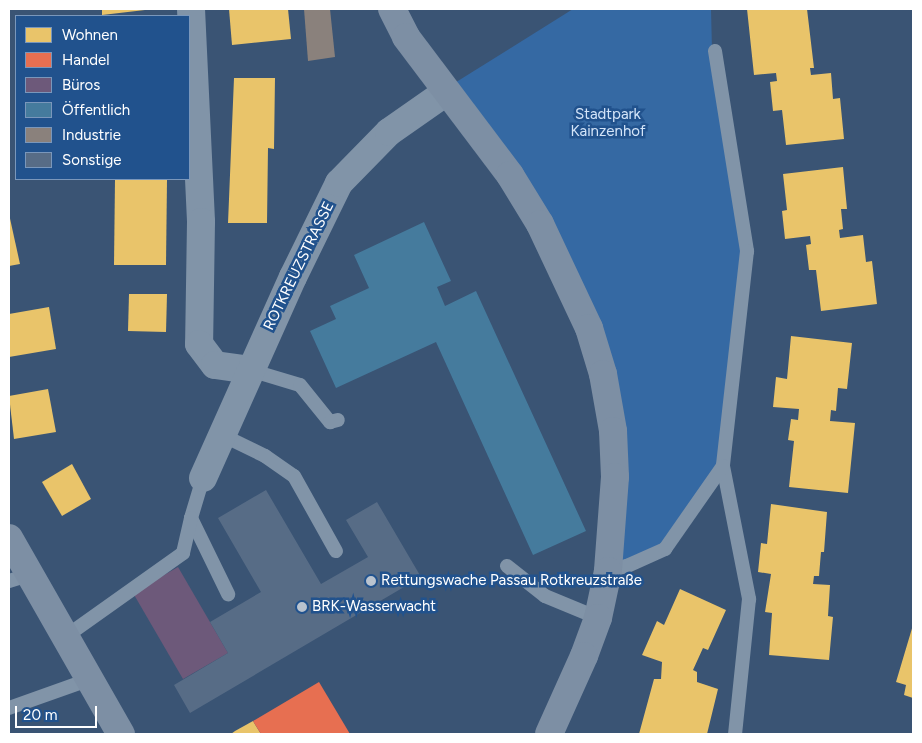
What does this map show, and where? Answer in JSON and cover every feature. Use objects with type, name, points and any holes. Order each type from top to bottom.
[{"type":"street","points":[[190,9],[201,222],[199,344],[215,365],[250,370]]},
{"type":"street","points":[[392,9],[406,37],[445,92],[510,175],[540,224],[589,328],[603,374],[613,431],[614,519],[608,570],[598,618],[549,734]]},
{"type":"street","name":"ROTKREUZSTRASSE","points":[[203,478],[250,370],[339,184],[389,132],[445,92]]},
{"type":"street","points":[[9,538],[19,578],[65,637],[88,680],[121,734]]},
{"type":"lane","points":[[715,51],[747,251],[723,466],[749,599],[734,734]]},
{"type":"lane","points":[[250,370],[300,386],[330,422],[338,420]]},
{"type":"lane","points":[[222,435],[265,456],[294,476],[336,551]]},
{"type":"lane","points":[[608,570],[627,566],[665,550],[723,466]]},
{"type":"lane","points":[[65,637],[183,553],[203,478]]},
{"type":"lane","points":[[191,518],[228,594]]},
{"type":"lane","points":[[507,566],[545,596],[598,618]]},
{"type":"lane","points":[[9,708],[88,680]]},
{"type":"green space","name":"Stadtpark Kainzenhof","points":[[573,9],[711,9],[712,50],[744,252],[722,465],[665,546],[609,571],[614,448],[590,328],[445,89]]},
{"type":"building: Wohnen","points":[[102,9],[145,9],[145,10],[102,15]]},
{"type":"building: Wohnen","points":[[229,9],[288,9],[291,39],[232,45]]},
{"type":"building: Wohnen","points":[[747,9],[807,9],[814,68],[810,68],[811,75],[831,73],[833,99],[840,98],[844,139],[786,145],[782,110],[773,111],[770,82],[777,81],[776,73],[754,75]]},
{"type":"building: Wohnen","points":[[234,78],[275,78],[274,149],[268,148],[267,223],[228,223]]},
{"type":"building: Wohnen","points":[[843,167],[847,209],[841,209],[843,229],[839,230],[840,238],[863,235],[866,262],[872,261],[877,304],[821,311],[816,270],[809,270],[806,245],[811,244],[810,236],[785,239],[782,211],[787,210],[783,174]]},
{"type":"building: Wohnen","points":[[115,180],[167,180],[166,265],[114,265]]},
{"type":"building: Wohnen","points":[[9,214],[20,264],[9,266]]},
{"type":"building: Wohnen","points":[[129,294],[167,294],[166,332],[128,331]]},
{"type":"building: Wohnen","points":[[49,307],[56,349],[9,357],[9,314]]},
{"type":"building: Wohnen","points":[[791,336],[852,343],[847,389],[838,388],[836,411],[831,410],[830,421],[855,423],[848,493],[789,487],[794,441],[788,440],[791,419],[798,420],[799,409],[773,407],[776,377],[787,379]]},
{"type":"building: Wohnen","points":[[48,389],[56,432],[14,439],[9,396]]},
{"type":"building: Wohnen","points":[[72,464],[91,499],[62,516],[42,482]]},
{"type":"building: Wohnen","points":[[771,504],[827,512],[824,552],[821,552],[819,576],[814,576],[813,584],[830,585],[828,616],[833,617],[829,660],[769,655],[772,613],[765,612],[771,574],[758,572],[761,543],[767,544]]},
{"type":"building: Wohnen","points":[[680,589],[726,610],[708,650],[703,648],[693,670],[697,672],[697,682],[718,689],[707,734],[639,734],[654,679],[661,679],[662,662],[642,655],[657,621],[664,625]]},
{"type":"building: Wohnen","points":[[913,625],[913,698],[904,695],[906,685],[896,682]]},
{"type":"building: Wohnen","points":[[253,721],[261,734],[231,734],[235,731]]},
{"type":"building: Handel","points":[[319,682],[350,734],[261,734],[253,721]]},
{"type":"building: Büros","points":[[178,567],[228,653],[183,679],[133,593]]},
{"type":"building: Öffentlich","points":[[424,222],[451,281],[437,287],[445,306],[476,291],[586,531],[533,555],[436,342],[336,388],[310,331],[336,319],[330,306],[369,288],[354,255]]},
{"type":"building: Industrie","points":[[304,9],[330,9],[335,57],[308,61]]},
{"type":"building: Sonstige","name":"BRK-Wasserwacht","points":[[266,490],[321,584],[368,557],[346,520],[377,502],[421,577],[190,713],[174,685],[228,653],[210,622],[261,592],[218,518]]},
{"type":"place","name":"Rettungswache Passau Rotkreuzstraße","points":[[371,581]]},
{"type":"place","name":"BRK-Wasserwacht","points":[[302,607]]}]
